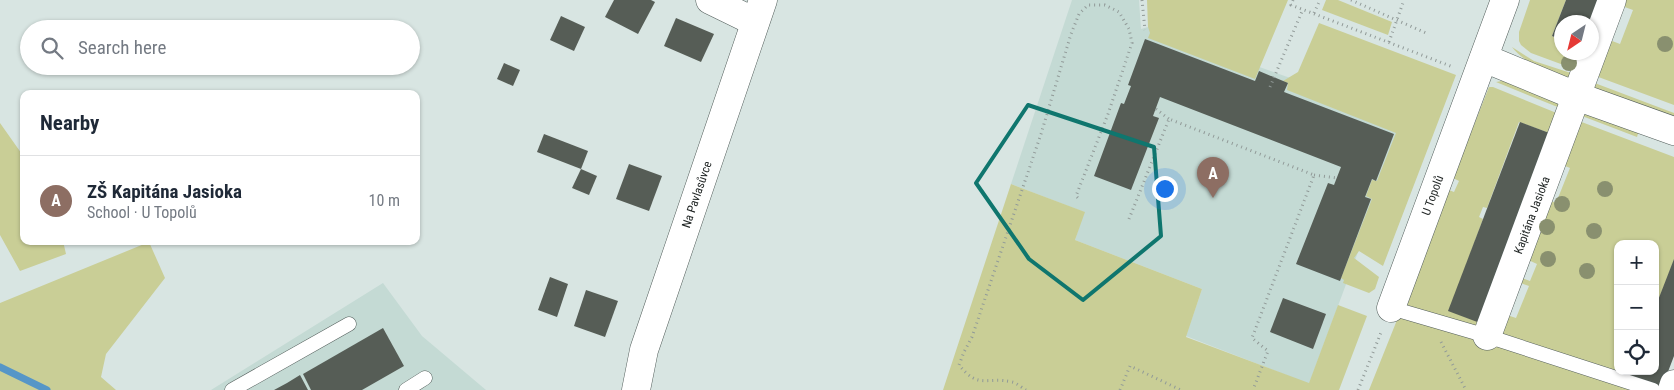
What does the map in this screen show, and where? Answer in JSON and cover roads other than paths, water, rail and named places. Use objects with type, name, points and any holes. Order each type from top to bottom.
[{"type":"street","points":[[710,0],[759,11]]},
{"type":"street","name":"U Topolů","points":[[1391,308],[1505,0]]},
{"type":"street","name":"Kapitána Jasioka","points":[[1487,336],[1612,0]]},
{"type":"street","name":"Na Pavlasůvce","points":[[636,390],[644,350],[759,11]]},
{"type":"street","points":[[1484,58],[1576,96],[1674,131]]},
{"type":"street","points":[[1672,390],[1674,384]]},
{"type":"lane","points":[[1391,308],[1487,336],[1653,390]]},
{"type":"lane","points":[[232,390],[349,324]]},
{"type":"lane","points":[[406,390],[425,378]]},
{"type":"waterway","points":[[0,367],[47,390]]},
{"type":"place","name":"ZŠ Kapitána Jasioka","points":[[1213,198]]}]
